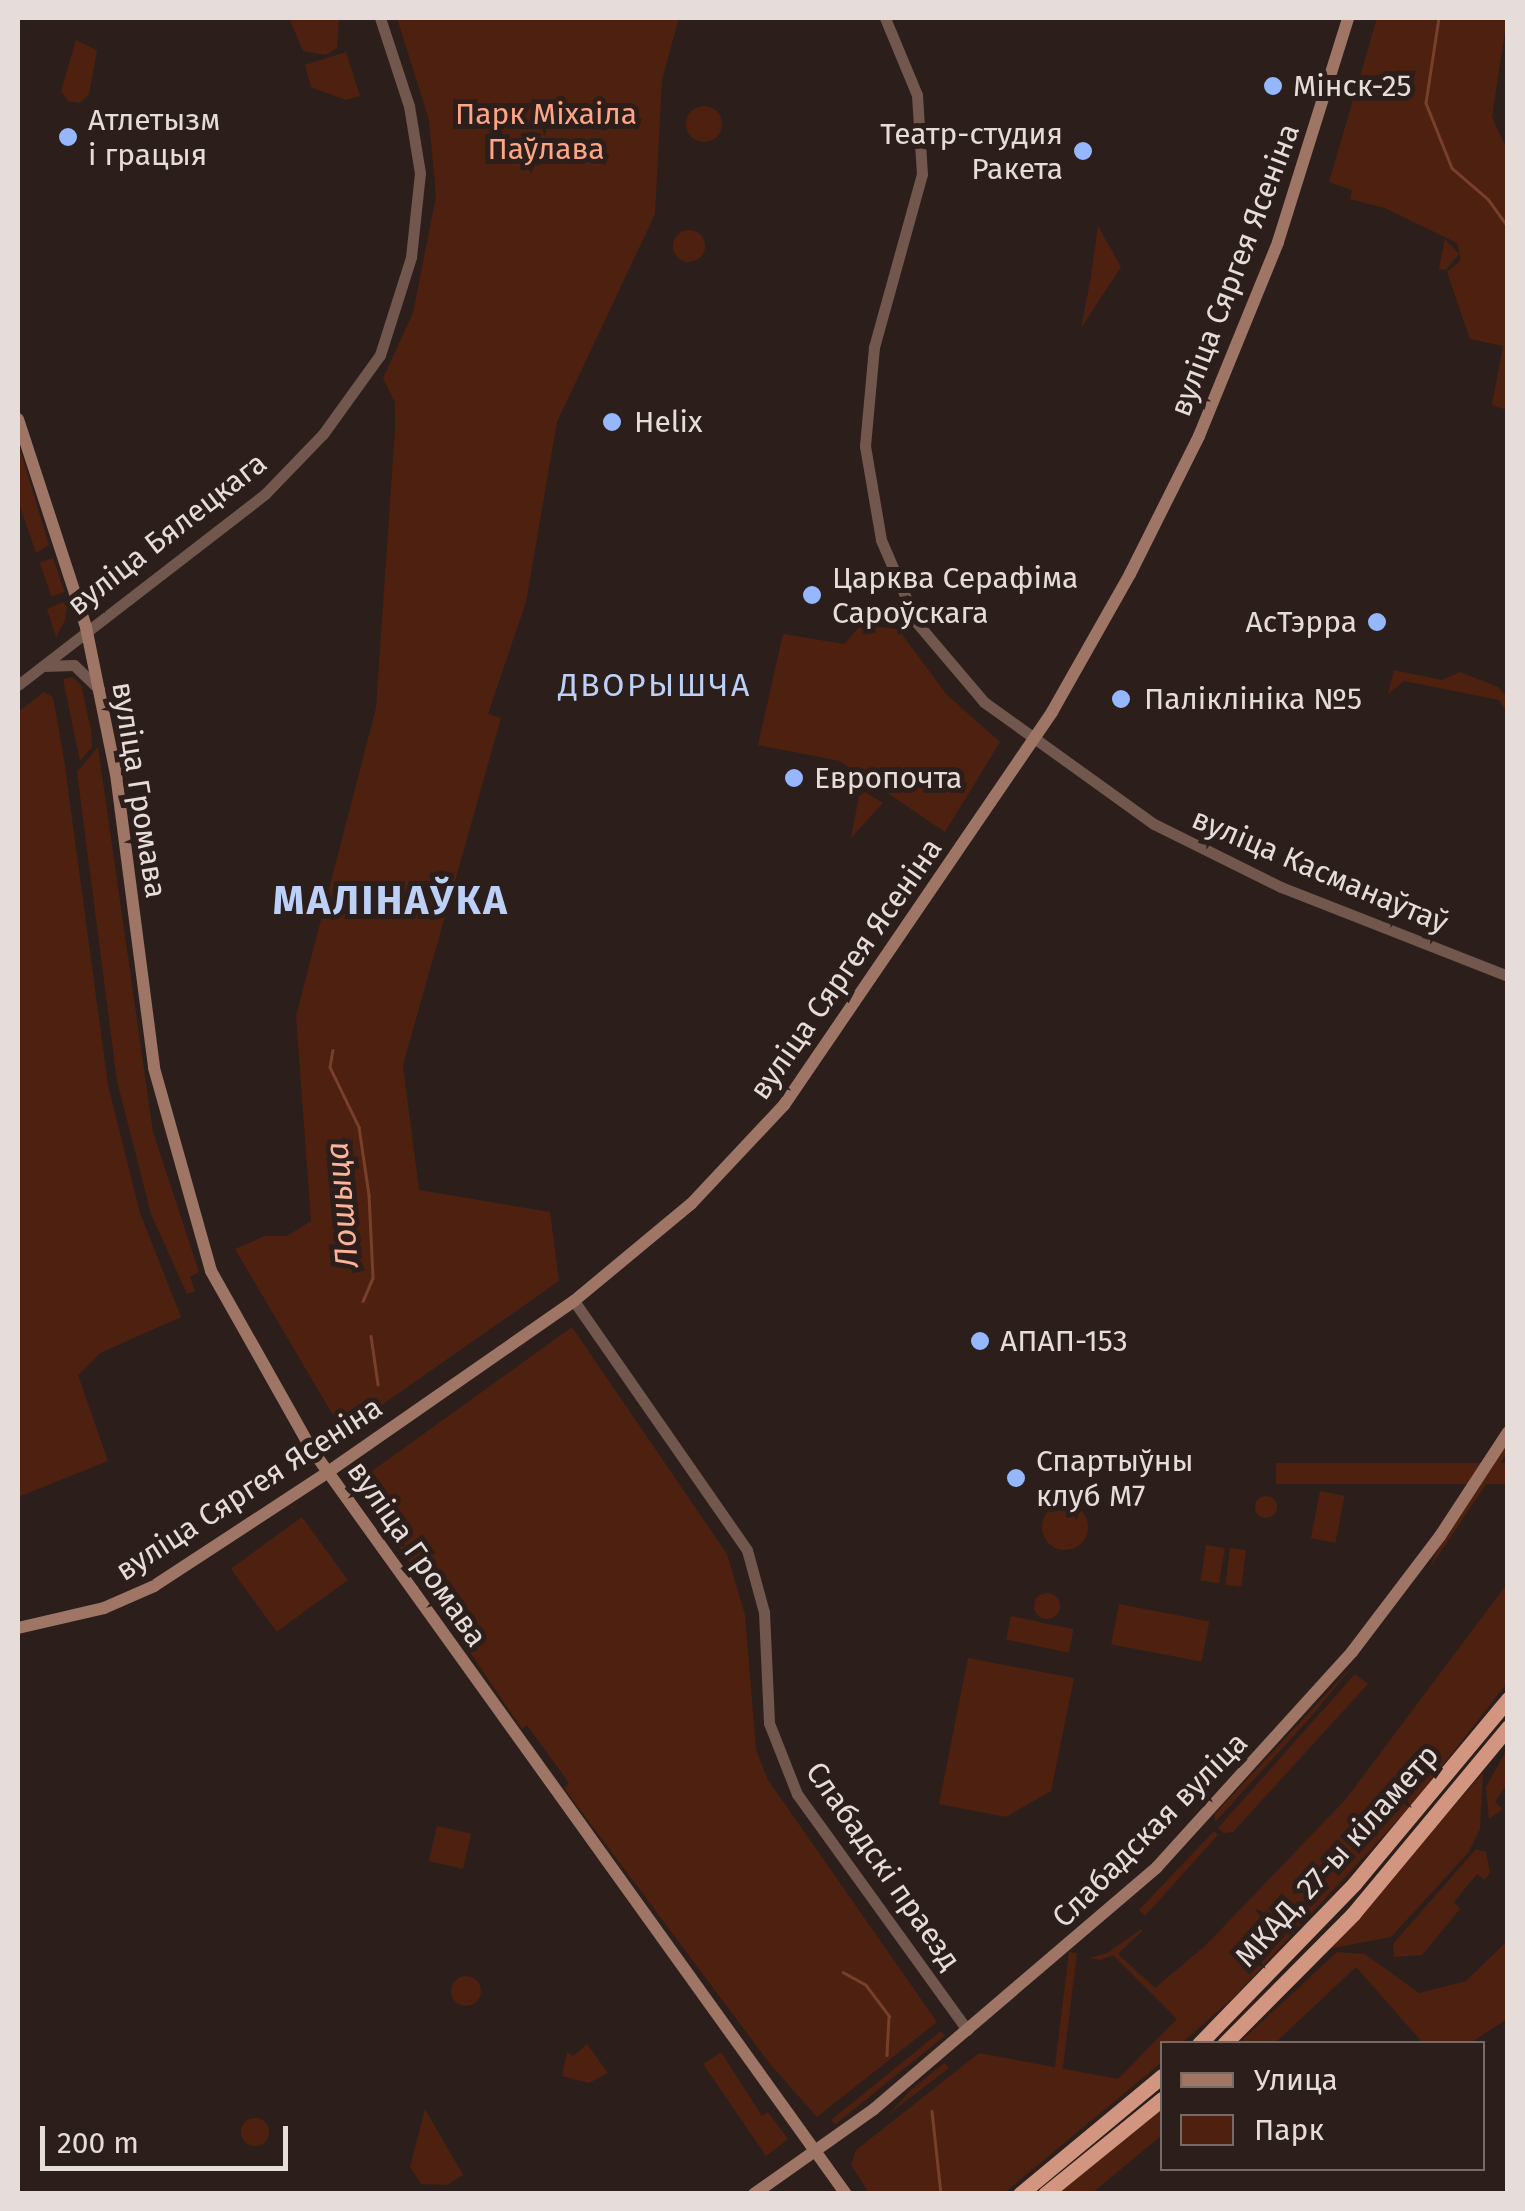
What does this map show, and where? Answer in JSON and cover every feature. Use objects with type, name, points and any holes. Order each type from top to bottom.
[{"type":"highway","name":"МКАД, 27-ы кіламетр","points":[[1202,2041],[1332,1909],[1508,1700]]},
{"type":"highway","name":"МКАД, 27-ы кіламетр","points":[[1227,2041],[1366,1900],[1508,1727]]},
{"type":"highway","points":[[1020,2194],[1160,2078]]},
{"type":"highway","points":[[1045,2194],[1160,2101]]},
{"type":"main road","name":"вуліца Сяргея Ясеніна","points":[[18,1628],[104,1608],[154,1586],[328,1472],[574,1300],[692,1204],[784,1105],[1033,741],[1130,574],[1198,436],[1278,242],[1348,18]]},
{"type":"main road","name":"вуліца Громава","points":[[18,419],[86,627],[100,691],[150,1049],[182,1188],[229,1310],[328,1472],[846,2194]]},
{"type":"main road","name":"Слабадская вуліца","points":[[754,2194],[816,2151],[966,2030],[1144,1879],[1231,1791],[1395,1598],[1508,1432]]},
{"type":"street","name":"вуліца Бялецкага","points":[[18,685],[86,627],[265,494],[336,420],[380,356],[411,257],[420,172],[409,106],[380,18]]},
{"type":"street","name":"вуліца Касманаўтаў","points":[[884,18],[917,95],[923,163],[866,392],[873,511],[917,623],[959,679],[1033,741],[1154,824],[1218,857],[1508,976]]},
{"type":"street","points":[[39,668],[74,665],[100,691]]},
{"type":"street","name":"Слабадскі праезд","points":[[574,1300],[748,1550],[764,1612],[769,1722],[797,1794],[966,2030]]},
{"type":"green space","points":[[289,18],[339,18],[337,48],[326,55],[303,51]]},
{"type":"green space","name":"Парк Міхаіла Паўлава","points":[[397,18],[679,18],[662,80],[655,214],[557,422],[526,602],[488,714],[501,718],[403,1065],[419,1190],[550,1212],[559,1281],[353,1425],[337,1422],[235,1249],[265,1236],[287,1236],[311,1221],[296,1016],[376,708],[395,429],[395,403],[383,378],[413,313],[436,196],[429,120]]},
{"type":"green space","points":[[1377,18],[1507,18],[1492,117],[1507,150],[1507,410],[1492,405],[1503,346],[1470,339],[1447,272],[1461,260],[1457,243],[1385,208],[1350,199],[1352,190],[1329,182]]},
{"type":"green space","points":[[76,40],[97,50],[89,94],[80,103],[68,101],[61,91]]},
{"type":"green space","points":[[346,52],[360,96],[346,100],[311,87],[305,65]]},
{"type":"green space","points":[[704,106],[716,112],[722,124],[716,136],[704,142],[692,136],[686,124],[692,112]]},
{"type":"green space","points":[[1098,226],[1121,267],[1081,328],[1090,282]]},
{"type":"green space","points":[[689,230],[700,235],[705,246],[700,257],[689,262],[678,257],[673,246],[678,235]]},
{"type":"green space","points":[[1445,239],[1459,254],[1446,270],[1439,269]]},
{"type":"green space","points":[[18,443],[49,545],[36,553],[18,500]]},
{"type":"green space","points":[[53,558],[65,592],[51,597],[40,563]]},
{"type":"green space","points":[[68,600],[65,620],[56,637],[47,609]]},
{"type":"green space","points":[[861,625],[898,629],[947,695],[1000,742],[945,832],[840,761],[758,745],[783,634],[844,644]]},
{"type":"green space","points":[[1394,670],[1442,680],[1460,672],[1498,687],[1507,697],[1507,713],[1499,700],[1404,681],[1388,694]]},
{"type":"green space","points":[[72,677],[81,685],[91,730],[92,747],[80,761],[63,679]]},
{"type":"green space","points":[[44,692],[53,697],[64,759],[108,1085],[140,1213],[181,1317],[100,1353],[78,1375],[108,1461],[18,1497],[18,712]]},
{"type":"green space","points":[[98,747],[153,1132],[199,1272],[190,1277],[195,1291],[187,1294],[151,1214],[117,1081],[77,772]]},
{"type":"green space","points":[[865,792],[883,803],[851,838],[859,796]]},
{"type":"green space","points":[[572,1327],[727,1554],[745,1615],[756,1750],[768,1780],[937,2022],[817,2117],[770,2064],[564,1788],[569,1783],[527,1725],[522,1729],[363,1494],[365,1476]]},
{"type":"green space","points":[[1507,1443],[1507,1453],[1429,1569],[1440,1545]]},
{"type":"green space","points":[[1276,1463],[1507,1463],[1507,1484],[1276,1484]]},
{"type":"green space","points":[[1320,1491],[1345,1496],[1335,1543],[1311,1538]]},
{"type":"green space","points":[[1266,1496],[1274,1499],[1274,1515],[1266,1518],[1258,1515],[1255,1507],[1258,1499]]},
{"type":"green space","points":[[1065,1504],[1081,1511],[1088,1527],[1081,1543],[1065,1550],[1049,1543],[1042,1527],[1049,1511]]},
{"type":"green space","points":[[302,1517],[348,1580],[277,1632],[231,1569]]},
{"type":"green space","points":[[1206,1545],[1225,1548],[1219,1584],[1200,1581]]},
{"type":"green space","points":[[1230,1548],[1246,1550],[1241,1587],[1225,1585]]},
{"type":"green space","points":[[1507,1584],[1507,1683],[1409,1808],[1235,1996],[1184,2041],[1160,2041],[1160,2064],[1004,2193],[869,2193],[851,2165],[856,2150],[979,2053],[1118,2079],[1177,2019],[1113,1955],[1100,1960],[1089,1958],[1107,1953],[1143,1930],[1118,1954],[1155,1988],[1205,1946],[1346,1799]]},
{"type":"green space","points":[[1047,1593],[1056,1597],[1060,1606],[1056,1615],[1047,1619],[1038,1615],[1034,1606],[1038,1597]]},
{"type":"green space","points":[[1119,1604],[1209,1622],[1201,1662],[1111,1644]]},
{"type":"green space","points":[[1011,1616],[1074,1629],[1069,1653],[1006,1639]]},
{"type":"green space","points":[[968,1658],[1074,1678],[1051,1791],[1006,1817],[939,1804]]},
{"type":"green space","points":[[1356,1662],[1308,1720],[1215,1822],[1215,1814]]},
{"type":"green space","points":[[1355,1674],[1368,1684],[1233,1832],[1224,1833],[1218,1828]]},
{"type":"green space","points":[[1507,1749],[1507,1784],[1495,1802],[1503,1809],[1489,1819],[1486,1787]]},
{"type":"green space","points":[[1483,1773],[1480,1829],[1468,1853],[1391,1937],[1328,1949]]},
{"type":"green space","points":[[437,1826],[471,1834],[463,1869],[429,1861]]},
{"type":"green space","points":[[1214,1831],[1218,1835],[1145,1916],[1139,1910]]},
{"type":"green space","points":[[1476,1849],[1486,1852],[1490,1873],[1485,1880],[1477,1874],[1454,1902],[1460,1909],[1422,1955],[1394,1957],[1393,1944]]},
{"type":"green space","points":[[1507,1941],[1507,2019],[1473,2041],[1421,2041],[1356,1967],[1277,2041],[1241,2041],[1337,1952],[1365,1954],[1419,1993],[1466,1981]]},
{"type":"green space","points":[[1069,1952],[1077,1953],[1059,2097],[1051,2096]]},
{"type":"green space","points":[[466,1976],[480,1985],[481,1991],[472,2005],[466,2006],[452,1997],[451,1991],[460,1977]]},
{"type":"green space","points":[[941,2031],[945,2036],[835,2124],[831,2120]]},
{"type":"green space","points":[[587,2044],[608,2073],[589,2083],[562,2076],[567,2052],[573,2056]]},
{"type":"green space","points":[[721,2052],[762,2116],[768,2112],[788,2139],[766,2156],[703,2064]]},
{"type":"green space","points":[[944,2063],[949,2068],[889,2114],[911,2090]]},
{"type":"green space","points":[[425,2109],[463,2175],[447,2185],[421,2184],[410,2167]]},
{"type":"green space","points":[[1160,2111],[1160,2137],[1092,2193],[1059,2193]]},
{"type":"green space","points":[[255,2118],[265,2122],[269,2132],[265,2142],[255,2146],[245,2142],[241,2132],[245,2122]]},
{"type":"waterway","name":"МАЛІНАЎКА","points":[[1439,18],[1426,103],[1452,168],[1488,199],[1508,227]]},
{"type":"waterway","name":"Лошыца","points":[[333,1050],[330,1067],[359,1127],[369,1195],[373,1278],[363,1301]]},
{"type":"waterway","name":"Лошыца","points":[[371,1336],[378,1384]]},
{"type":"waterway","name":"Лошыца","points":[[843,1972],[866,1985],[889,2016],[887,2055]]},
{"type":"waterway","name":"Лошыца","points":[[932,2111],[941,2194]]},
{"type":"place","name":"Мінск-25","points":[[1273,86]]},
{"type":"place","name":"Атлетызм і грацыя","points":[[68,137]]},
{"type":"place","name":"Театр-студия Ракета","points":[[1083,151]]},
{"type":"place","name":"Helix","points":[[612,422]]},
{"type":"place","name":"Царква Серафіма Сароўскага","points":[[812,595]]},
{"type":"place","name":"АсТэрра","points":[[1377,622]]},
{"type":"place","name":"Паліклініка №5","points":[[1121,699]]},
{"type":"place","name":"Европочта","points":[[794,778]]},
{"type":"place","name":"АПАП-153","points":[[980,1341]]},
{"type":"place","name":"Спартыўны клуб М7","points":[[1016,1478]]},
{"type":"district","name":"ДВОРЫШЧА","points":[[655,685]]},
{"type":"district","name":"МАЛІНАЎКА","points":[[391,901]]}]
